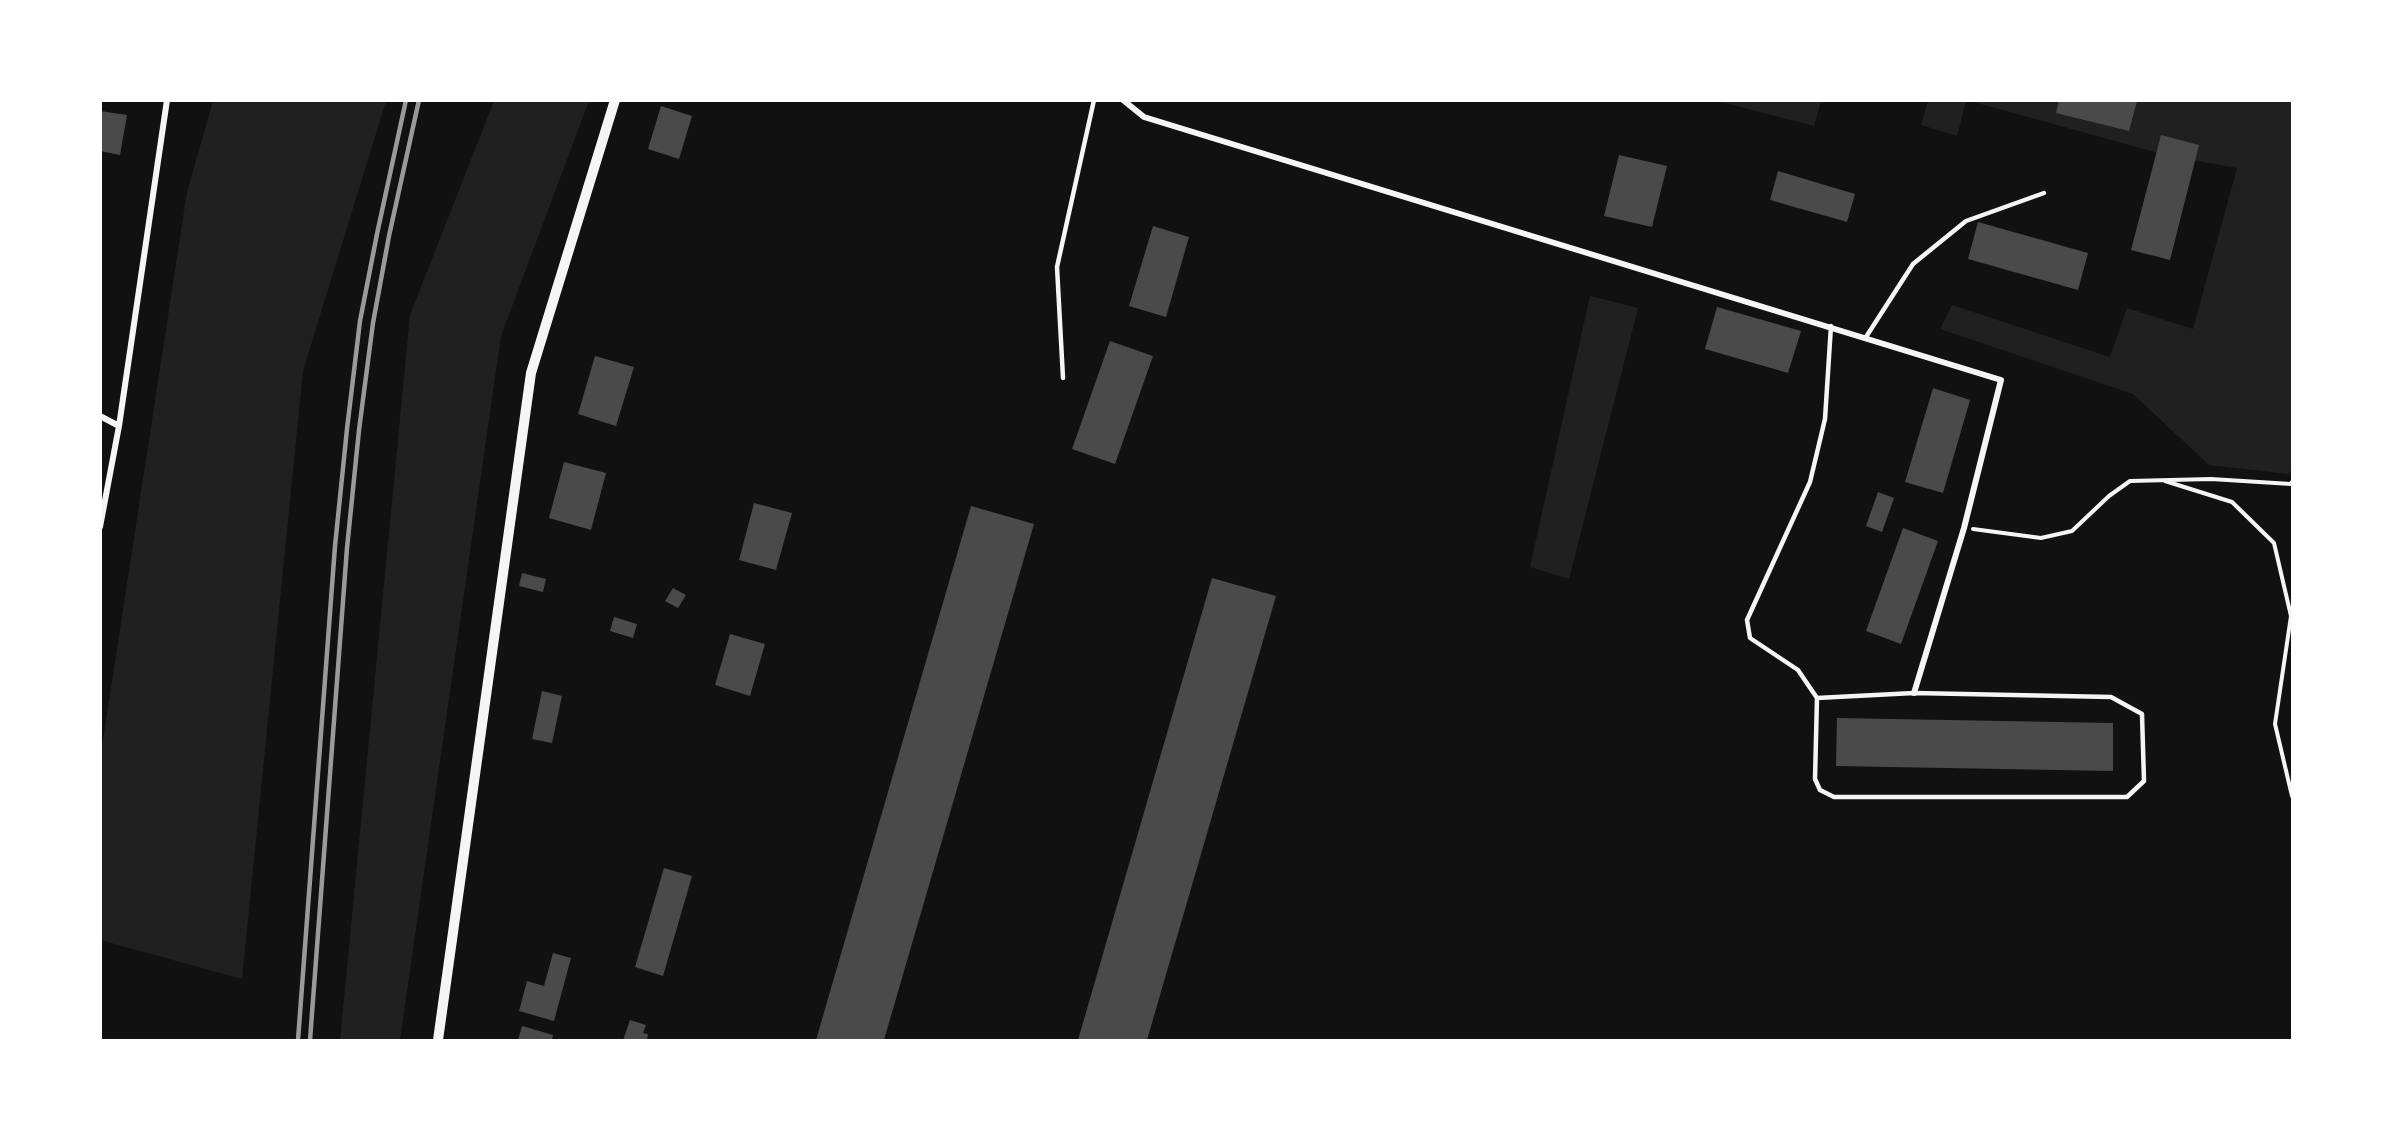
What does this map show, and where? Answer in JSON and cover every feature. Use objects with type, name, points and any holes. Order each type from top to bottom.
[{"type":"street","points":[[100,527],[119,426],[167,100]]},
{"type":"street","points":[[438,1041],[531,373],[615,100]]},
{"type":"street","points":[[1123,100],[1144,117],[2001,380],[1964,528],[1914,693]]},
{"type":"street","points":[[100,416],[119,426]]},
{"type":"lane","points":[[1063,378],[1057,267],[1094,100]]},
{"type":"lane","points":[[1866,337],[1913,264],[1966,220],[2044,193]]},
{"type":"lane","points":[[1817,698],[1914,693],[2111,697],[2142,714],[2144,781],[2127,797],[1834,796],[1820,790],[1815,779],[1817,698],[1798,670],[1750,638],[1747,620],[1810,482],[1825,419],[1831,326]]},
{"type":"path","points":[[1964,528],[2040,538],[2072,531],[2109,496],[2130,482],[2211,479],[2290,484],[2292,482]]},
{"type":"path","points":[[2164,481],[2232,502],[2274,543],[2291,616],[2276,724],[2292,796]]},
{"type":"shaded area","points":[[1821,100],[1814,126],[1718,101]]},
{"type":"shaded area","points":[[213,101],[386,101],[303,371],[242,979],[100,940],[101,753],[187,192]]},
{"type":"shaded area","points":[[494,101],[589,101],[501,336],[400,1040],[340,1040],[410,315]]},
{"type":"shaded area","points":[[1928,101],[1966,101],[1957,136],[1921,125]]},
{"type":"shaded area","points":[[1970,101],[2292,101],[2292,469],[2288,474],[2209,465],[2133,394],[1940,329],[1952,305],[2110,357],[2127,308],[2193,329],[2237,168],[2173,157]]},
{"type":"shaded area","points":[[1590,296],[1638,308],[1569,579],[1530,567]]},
{"type":"building","points":[[2059,100],[2137,101],[2129,131],[2056,113]]},
{"type":"building","points":[[661,106],[692,116],[679,159],[648,149]]},
{"type":"building","points":[[100,111],[127,115],[120,155],[100,151]]},
{"type":"building","points":[[2161,135],[2199,145],[2170,260],[2131,250]]},
{"type":"building","points":[[1619,155],[1667,166],[1652,227],[1604,216]]},
{"type":"building","points":[[1778,171],[1855,194],[1847,222],[1770,200]]},
{"type":"building","points":[[1978,222],[2088,253],[2078,290],[1968,259]]},
{"type":"building","points":[[1153,226],[1189,237],[1166,317],[1129,306]]},
{"type":"building","points":[[1717,307],[1801,331],[1788,373],[1705,349]]},
{"type":"building","points":[[1110,341],[1153,356],[1115,464],[1072,449]]},
{"type":"building","points":[[595,356],[634,367],[616,426],[578,414]]},
{"type":"building","points":[[1933,388],[1970,400],[1943,493],[1905,482]]},
{"type":"building","points":[[564,462],[606,473],[591,530],[549,518]]},
{"type":"building","points":[[1878,492],[1894,498],[1882,532],[1866,526]]},
{"type":"building","points":[[754,503],[792,513],[776,570],[739,560]]},
{"type":"building","points":[[971,506],[1034,524],[884,1040],[816,1040]]},
{"type":"building","points":[[1903,528],[1938,541],[1901,644],[1866,631]]},
{"type":"building","points":[[522,573],[546,579],[543,592],[519,586]]},
{"type":"building","points":[[1212,578],[1276,596],[1147,1040],[1078,1040]]},
{"type":"building","points":[[673,588],[686,595],[678,608],[665,601]]},
{"type":"building","points":[[614,617],[637,624],[633,638],[610,631]]},
{"type":"building","points":[[730,634],[765,644],[750,696],[715,685]]},
{"type":"building","points":[[542,691],[562,696],[552,743],[532,739]]},
{"type":"building","points":[[1837,718],[2113,723],[2113,771],[1836,766]]},
{"type":"building","points":[[664,868],[692,876],[663,976],[635,967]]},
{"type":"building","points":[[553,953],[571,958],[554,1021],[519,1011],[527,981],[544,986]]},
{"type":"building","points":[[630,1020],[646,1025],[643,1033],[648,1034],[647,1040],[623,1040]]},
{"type":"building","points":[[522,1026],[553,1035],[552,1040],[518,1040]]},
{"type":"railway","points":[[298,1040],[335,546],[347,429],[360,321],[406,100]]},
{"type":"railway","points":[[310,1040],[347,548],[359,430],[373,323],[389,236],[419,100]]}]
